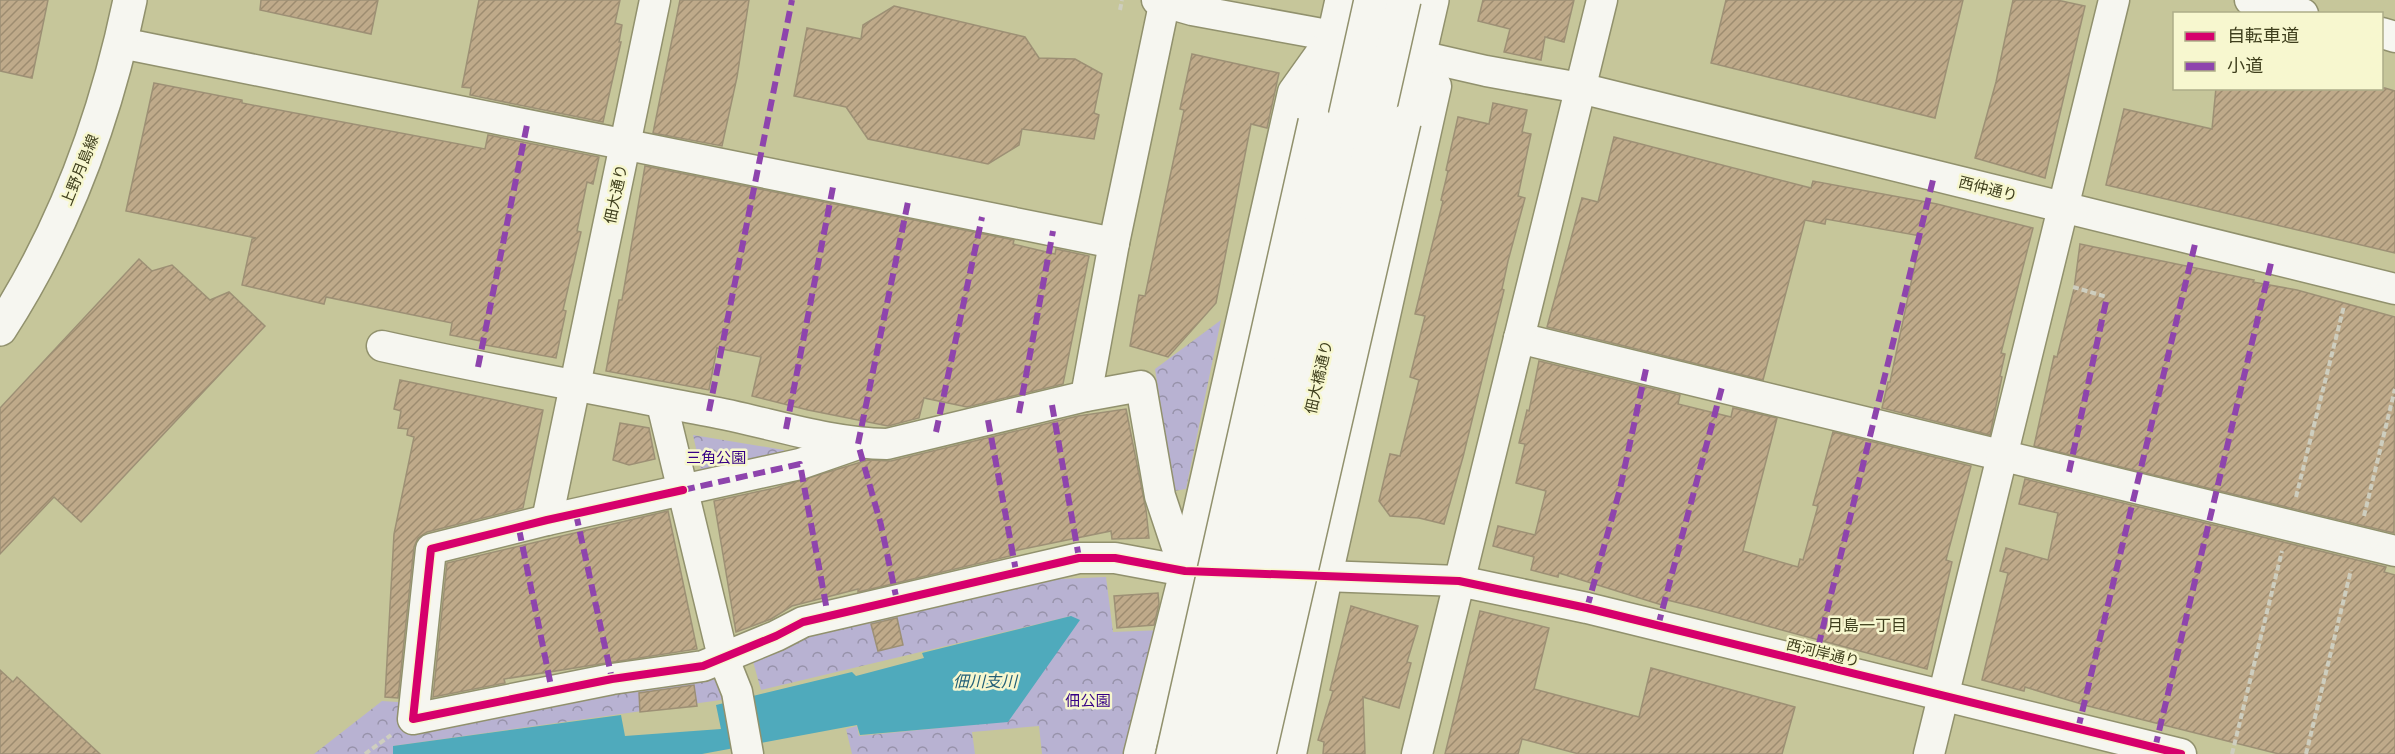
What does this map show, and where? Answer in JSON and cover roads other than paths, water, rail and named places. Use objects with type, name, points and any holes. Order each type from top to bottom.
[{"type":"main road","name":"上野月島線","points":[[0,329],[52,237],[74,190],[97,127],[121,43],[130,0]]},
{"type":"main road","points":[[1173,754],[1341,0]]},
{"type":"main road","name":"佃大橋通り","points":[[1204,754],[1371,0]]},
{"type":"main road","name":"佃大橋通り","points":[[1234,754],[1404,0]]},
{"type":"main road","points":[[1259,754],[1431,0]]},
{"type":"street","name":"佃大通り","points":[[547,519],[655,0]]},
{"type":"street","points":[[1418,754],[1458,581],[1602,0]]},
{"type":"street","points":[[1929,754],[2114,0]]},
{"type":"street","points":[[2250,0],[2295,12]]},
{"type":"street","points":[[1086,396],[1162,1]]},
{"type":"street","name":"西仲通り","points":[[1162,1],[1254,23],[1333,36],[1580,88],[2395,289]]},
{"type":"street","points":[[1139,754],[1185,571],[1293,92],[1333,36]]},
{"type":"street","points":[[121,43],[1114,243]]},
{"type":"street","points":[[1291,754],[1436,86],[1419,55]]},
{"type":"street","points":[[1519,338],[2395,551]]},
{"type":"street","points":[[382,346],[576,387],[709,411],[858,444],[887,444],[1086,396],[1141,386],[1160,496],[1185,571]]},
{"type":"street","points":[[662,404],[723,657],[737,692],[748,754]]},
{"type":"street","points":[[547,519],[800,464],[858,444]]},
{"type":"street","name":"西河岸通り","points":[[547,519],[431,549],[413,718],[612,680],[703,666],[776,636],[803,622],[1079,558],[1115,558],[1185,571],[1458,581],[1587,608],[2181,754]]},
{"type":"water","name":"佃川支川","points":[[1071,616],[1080,620],[1008,722],[860,735],[857,725],[702,754],[393,754],[393,746],[621,715],[625,736],[721,729],[716,705],[852,672],[856,676],[924,658],[922,653]]},
{"type":"district","name":"月島一丁目","points":[[1867,625]]},
{"type":"park label","name":"三角公園","points":[[716,458]]},
{"type":"park label","name":"佃公園","points":[[1088,701]]}]
